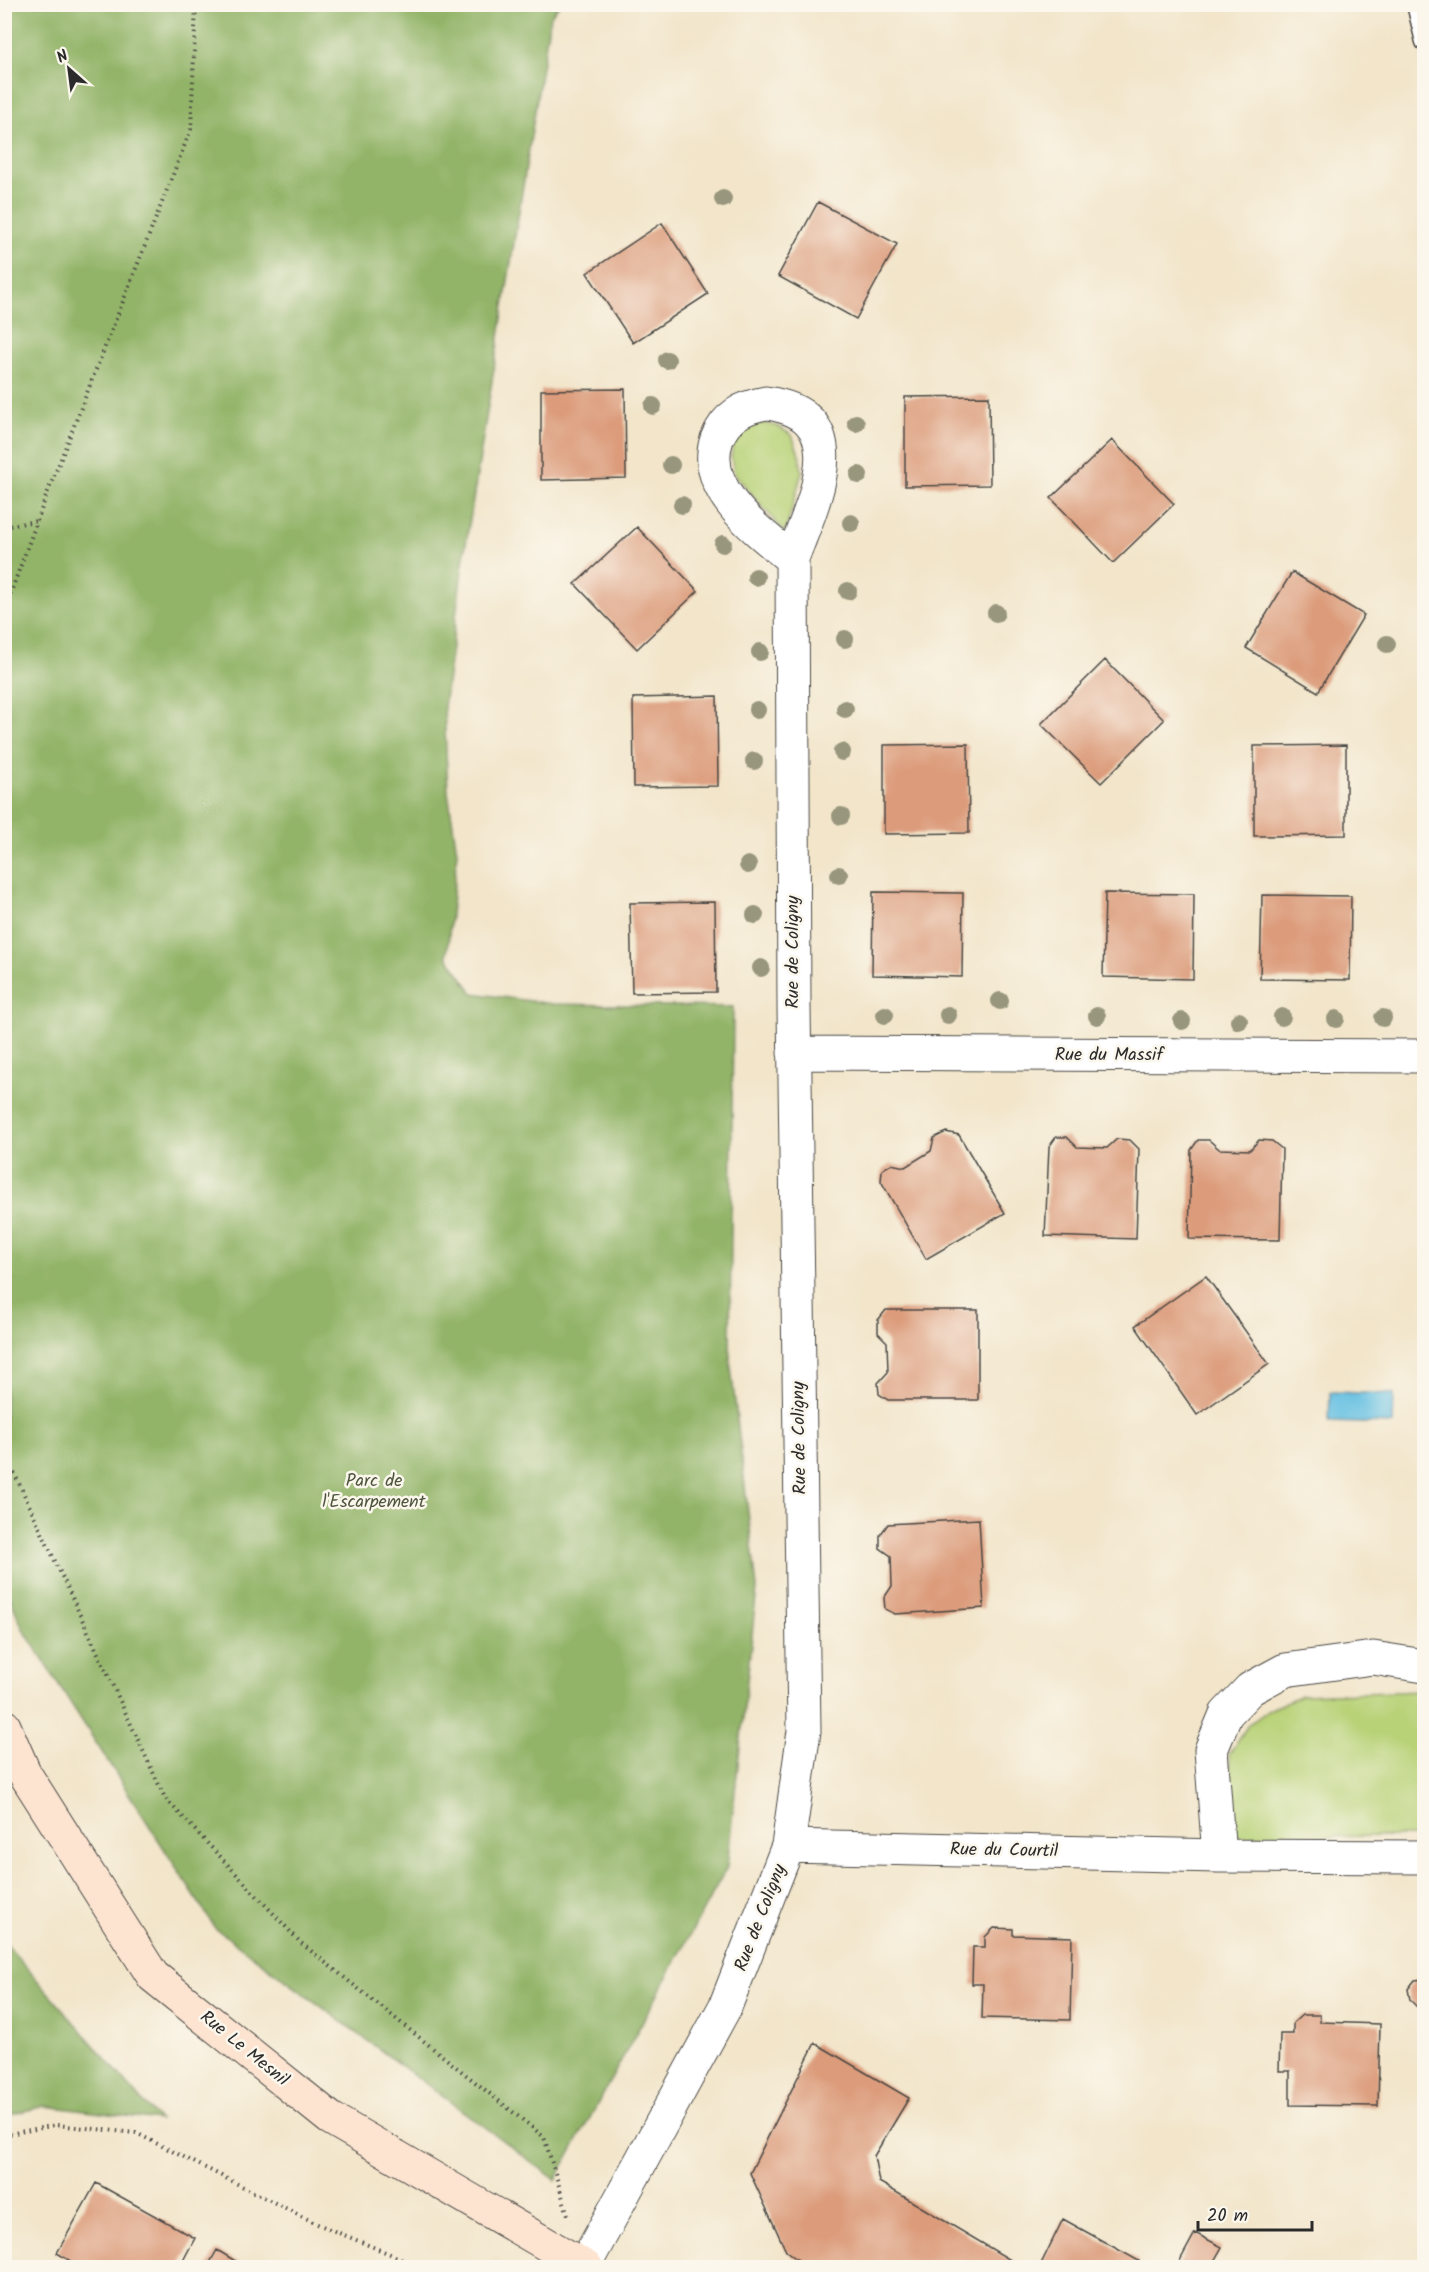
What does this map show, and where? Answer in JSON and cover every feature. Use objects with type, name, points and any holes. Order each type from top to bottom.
[{"type":"street","name":"Rue de Coligny","points":[[585,2267],[725,2007],[789,1846],[804,1731],[794,1053],[792,560]]},
{"type":"street","name":"Rue du Massif","points":[[794,1053],[1425,1056]]},
{"type":"street","points":[[1219,1856],[1211,1750],[1226,1714],[1250,1689],[1285,1670],[1373,1658],[1425,1666]]},
{"type":"street","name":"Rue Le Mesnil","points":[[4,1726],[25,1774],[153,1976],[330,2118],[585,2267]]},
{"type":"street","name":"Rue du Courtil","points":[[789,1846],[1219,1856],[1425,1857]]},
{"type":"lane","points":[[1415,4],[1425,42]]},
{"type":"path","points":[[4,611],[191,129],[196,4]]},
{"type":"path","points":[[4,527],[37,521]]},
{"type":"path","points":[[4,1451],[165,1798],[301,1943],[544,2137],[585,2267]]},
{"type":"path","points":[[4,2135],[56,2125],[136,2133],[315,2223],[424,2268]]},
{"type":"green space","name":"Parc de l'Escarpement","points":[[4,5],[559,5],[550,17],[463,563],[444,707],[448,792],[457,852],[447,956],[473,993],[553,1004],[733,1007],[730,1359],[757,1588],[727,1867],[556,2180],[215,1928],[23,1629],[5,1586]]},
{"type":"green space","points":[[762,423],[777,426],[792,435],[799,454],[802,472],[785,533],[734,473],[731,456],[735,439],[746,427]]},
{"type":"green space","points":[[1424,1691],[1424,1836],[1235,1837],[1229,1754],[1248,1725],[1269,1710],[1301,1695]]},
{"type":"green space","points":[[5,1943],[159,2120],[44,2106],[5,2116]]},
{"type":"water","points":[[1330,1392],[1394,1394],[1393,1424],[1329,1422]]},
{"type":"building","points":[[818,202],[897,244],[856,319],[778,276]]},
{"type":"building","points":[[662,223],[708,294],[633,343],[587,273]]},
{"type":"building","points":[[625,389],[626,478],[541,480],[541,390]]},
{"type":"building","points":[[989,396],[990,485],[905,486],[905,397]]},
{"type":"building","points":[[1112,440],[1174,504],[1113,563],[1051,498]]},
{"type":"building","points":[[637,527],[698,591],[637,649],[575,584]]},
{"type":"building","points":[[1292,572],[1364,615],[1318,692],[1246,648]]},
{"type":"building","points":[[1105,660],[1164,720],[1101,783],[1041,724]]},
{"type":"building","points":[[717,696],[718,786],[634,787],[633,698]]},
{"type":"building","points":[[968,744],[969,833],[884,834],[884,745]]},
{"type":"building","points":[[1346,745],[1346,835],[1254,836],[1254,746]]},
{"type":"building","points":[[873,892],[963,893],[962,977],[872,975]]},
{"type":"building","points":[[1105,893],[1194,894],[1193,979],[1103,977]]},
{"type":"building","points":[[1262,895],[1351,896],[1350,980],[1260,979]]},
{"type":"building","points":[[715,902],[716,992],[632,993],[630,903]]},
{"type":"building","points":[[946,1132],[959,1135],[1005,1213],[926,1259],[881,1181],[882,1170],[891,1164],[905,1167],[931,1151],[934,1138]]},
{"type":"building","points":[[1056,1137],[1067,1137],[1077,1147],[1107,1148],[1117,1139],[1130,1140],[1139,1149],[1136,1239],[1045,1236],[1049,1147]]},
{"type":"building","points":[[1198,1140],[1209,1140],[1219,1149],[1250,1150],[1259,1140],[1272,1141],[1282,1149],[1280,1240],[1189,1239],[1191,1150]]},
{"type":"building","points":[[1206,1276],[1269,1364],[1197,1415],[1135,1326]]},
{"type":"building","points":[[886,1310],[978,1310],[978,1400],[888,1400],[879,1394],[878,1383],[888,1372],[887,1342],[878,1333],[878,1320]]},
{"type":"building","points":[[979,1519],[984,1608],[895,1614],[885,1609],[884,1598],[892,1586],[891,1556],[880,1548],[880,1535],[888,1524]]},
{"type":"building","points":[[994,1928],[1013,1929],[1013,1935],[1072,1937],[1070,2020],[982,2018],[983,1984],[972,1984],[973,1947],[985,1947],[985,1937]]},
{"type":"building","points":[[1424,1979],[1424,2014],[1410,2000],[1408,1989],[1415,1980]]},
{"type":"building","points":[[1302,2015],[1320,2015],[1320,2022],[1380,2024],[1378,2106],[1290,2105],[1290,2071],[1279,2071],[1280,2034],[1293,2034],[1293,2023]]},
{"type":"building","points":[[815,2043],[909,2098],[874,2156],[879,2182],[1024,2268],[809,2268],[786,2251],[750,2173]]},
{"type":"building","points":[[96,2183],[195,2238],[179,2268],[82,2268],[57,2253]]},
{"type":"building","points":[[1063,2219],[1139,2261],[1135,2268],[1039,2268]]},
{"type":"building","points":[[1195,2233],[1222,2247],[1210,2268],[1176,2268]]},
{"type":"building","points":[[217,2250],[247,2268],[207,2268]]}]
